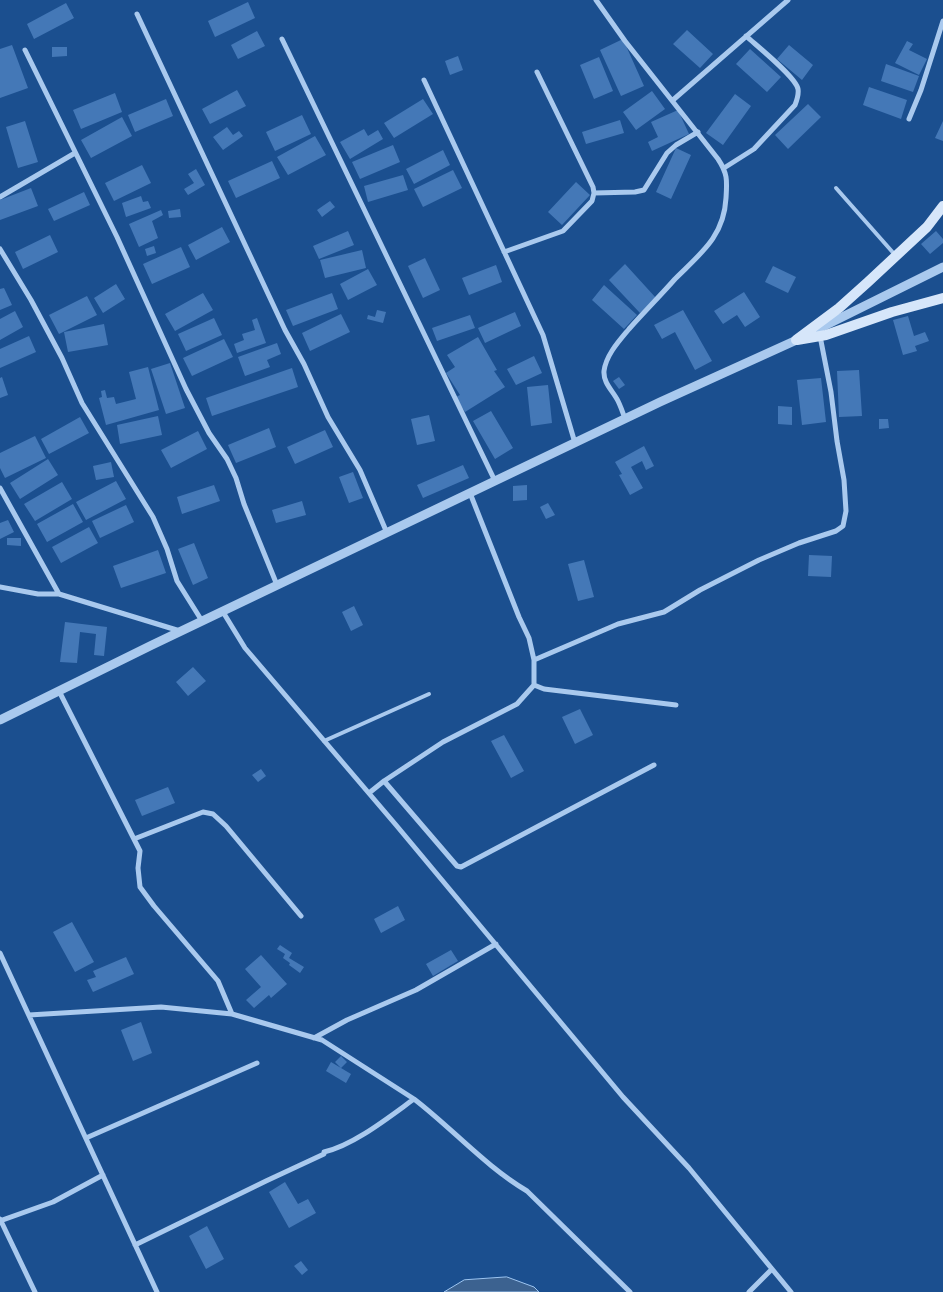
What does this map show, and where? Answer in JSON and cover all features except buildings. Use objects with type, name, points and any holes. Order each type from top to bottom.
[{"type":"main road","points":[[796,340],[839,308],[927,228],[943,206]]},
{"type":"main road","points":[[796,340],[820,336],[892,312],[943,298]]},
{"type":"street","points":[[596,0],[625,41],[698,132],[724,168],[727,180],[725,212],[713,238],[702,254],[620,338],[607,359],[604,370],[605,380],[617,400],[625,419]]},
{"type":"street","points":[[673,100],[788,0]]},
{"type":"street","points":[[137,14],[285,330],[304,364],[328,417],[360,470],[387,532]]},
{"type":"street","points":[[909,119],[943,21]]},
{"type":"street","points":[[724,168],[754,149],[795,105],[798,96],[798,88],[791,78],[746,36]]},
{"type":"street","points":[[282,39],[495,481]]},
{"type":"street","points":[[25,50],[117,237],[186,389],[236,478],[244,504],[277,585]]},
{"type":"street","points":[[504,252],[563,232],[592,201],[594,194],[593,187],[537,72]]},
{"type":"street","points":[[424,80],[543,335],[575,443]]},
{"type":"street","points":[[594,194],[644,190],[667,153],[676,145],[698,132]]},
{"type":"street","points":[[0,197],[75,153]]},
{"type":"street","points":[[0,249],[31,300],[62,358],[82,403],[154,517],[177,582],[202,621]]},
{"type":"street","points":[[0,720],[387,532],[796,340],[943,266]]},
{"type":"street","points":[[534,660],[618,624],[664,612],[700,590],[759,560],[799,543],[836,531],[843,526],[846,511],[844,480],[831,392],[820,336]]},
{"type":"street","points":[[0,488],[59,594]]},
{"type":"street","points":[[369,793],[443,742],[517,704],[534,685],[534,660],[529,638],[515,609],[470,493]]},
{"type":"street","points":[[0,587],[38,594],[59,594],[180,631]]},
{"type":"street","points":[[223,612],[245,648],[496,944],[622,1097],[689,1168],[791,1292]]},
{"type":"street","points":[[534,685],[544,689],[676,705]]},
{"type":"street","points":[[59,690],[140,851],[138,868],[140,887],[218,981],[232,1014]]},
{"type":"street","points":[[384,781],[457,866],[461,867],[654,765]]},
{"type":"street","points":[[134,839],[203,812],[213,814],[226,826],[301,916]]},
{"type":"street","points":[[313,1038],[347,1020],[416,990],[496,944]]},
{"type":"street","points":[[0,953],[157,1292]]},
{"type":"street","points":[[29,1015],[161,1007],[232,1014],[322,1040],[414,1100],[493,1168],[508,1180],[527,1191],[630,1292]]},
{"type":"street","points":[[86,1138],[257,1063]]},
{"type":"street","points":[[135,1245],[315,1159],[324,1154],[324,1152],[342,1146],[414,1100]]},
{"type":"street","points":[[35,1292],[0,1220],[53,1202],[103,1175]]},
{"type":"street","points":[[749,1292],[772,1269]]},
{"type":"lane","points":[[836,188],[896,256]]},
{"type":"lane","points":[[324,741],[429,694]]},
{"type":"water","points":[[507,1277],[534,1287],[539,1292],[444,1292],[464,1280]]}]
